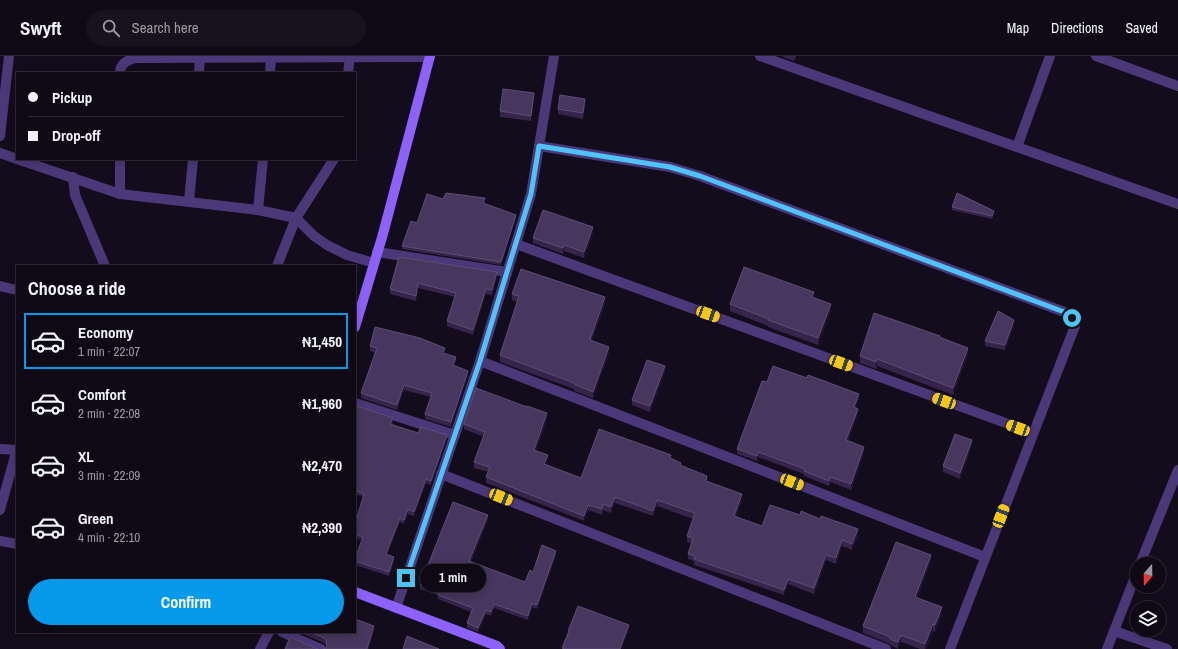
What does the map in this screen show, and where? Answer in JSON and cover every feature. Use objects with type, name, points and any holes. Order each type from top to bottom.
[{"type":"street","points":[[0,136],[3,85],[9,56]]},
{"type":"street","points":[[120,72],[120,68],[125,61],[136,58],[430,56],[356,324]]},
{"type":"street","points":[[396,608],[480,361],[531,194],[554,56]]},
{"type":"street","points":[[760,56],[1016,148],[1178,204]]},
{"type":"street","points":[[1016,148],[1050,56]]},
{"type":"street","points":[[1096,56],[1178,86]]},
{"type":"street","points":[[199,72],[200,57]]},
{"type":"street","points":[[270,72],[271,57]]},
{"type":"street","points":[[348,72],[350,57]]},
{"type":"street","points":[[539,146],[670,167],[700,176],[1067,313],[1072,318],[1075,326],[950,649]]},
{"type":"street","points":[[0,153],[16,159]]},
{"type":"street","points":[[20,160],[120,194],[258,210],[296,218],[314,236],[327,245],[347,254],[374,263]]},
{"type":"street","points":[[120,160],[120,194]]},
{"type":"street","points":[[189,201],[193,160]]},
{"type":"street","points":[[258,210],[263,160]]},
{"type":"street","points":[[277,265],[296,218],[333,160]]},
{"type":"street","points":[[73,177],[75,195],[105,265]]},
{"type":"street","points":[[516,244],[1033,433]]},
{"type":"street","points":[[377,252],[507,272]]},
{"type":"street","points":[[0,286],[16,290]]},
{"type":"street","points":[[480,361],[985,557]]},
{"type":"street","points":[[356,403],[455,435]]},
{"type":"street","points":[[0,449],[16,450]]},
{"type":"street","points":[[0,510],[16,454]]},
{"type":"street","points":[[1143,557],[1178,470]]},
{"type":"street","points":[[441,474],[886,649]]},
{"type":"street","points":[[0,541],[16,544]]},
{"type":"street","points":[[1107,649],[1130,590]]},
{"type":"street","points":[[356,592],[497,646],[500,649]]},
{"type":"street","points":[[1114,631],[1167,649]]},
{"type":"street","points":[[260,649],[268,633]]},
{"type":"street","points":[[284,633],[321,649]]},
{"type":"building","points":[[503,89],[534,93],[531,116],[500,111]]},
{"type":"building","points":[[560,95],[585,99],[583,113],[558,109]]},
{"type":"building","points":[[446,193],[485,198],[483,203],[516,215],[501,262],[402,246],[411,221],[417,223],[427,194],[443,199]]},
{"type":"building","points":[[957,193],[994,211],[992,216],[952,207]]},
{"type":"building","points":[[543,210],[593,227],[584,252],[564,245],[563,248],[533,238]]},
{"type":"building","points":[[399,257],[497,272],[492,290],[486,289],[473,330],[447,321],[456,293],[418,283],[416,296],[390,289]]},
{"type":"building","points":[[744,267],[814,292],[812,297],[831,304],[818,338],[768,320],[769,319],[730,304]]},
{"type":"building","points":[[521,269],[605,297],[590,340],[609,347],[593,392],[574,383],[500,355],[519,296],[512,294]]},
{"type":"building","points":[[998,311],[1014,320],[1005,345],[985,341]]},
{"type":"building","points":[[874,313],[940,336],[939,337],[968,348],[953,388],[877,359],[876,362],[860,356]]},
{"type":"building","points":[[375,327],[420,338],[445,348],[443,353],[456,357],[453,365],[468,371],[451,422],[425,414],[432,393],[404,385],[397,405],[361,393],[377,348],[370,346]]},
{"type":"building","points":[[647,360],[665,366],[650,406],[632,400]]},
{"type":"building","points":[[773,366],[807,378],[808,375],[859,394],[854,407],[858,409],[846,440],[864,447],[851,484],[830,477],[829,481],[804,471],[805,469],[758,452],[757,456],[737,449],[762,381],[767,382]]},
{"type":"building","points":[[476,388],[547,413],[534,450],[548,455],[544,464],[581,478],[599,429],[671,455],[670,458],[681,463],[680,465],[707,476],[706,481],[742,494],[734,516],[762,526],[770,505],[800,515],[801,511],[820,519],[821,516],[858,529],[852,544],[842,540],[836,558],[826,555],[814,588],[788,579],[784,590],[694,559],[695,556],[688,554],[693,538],[687,536],[695,513],[657,500],[653,511],[615,497],[611,507],[603,504],[602,509],[588,505],[584,516],[486,477],[490,467],[474,462],[485,432],[464,424]]},
{"type":"building","points":[[357,406],[393,418],[390,424],[418,433],[421,427],[447,435],[431,481],[426,479],[414,512],[408,509],[404,520],[400,518],[386,554],[394,557],[389,572],[356,561],[356,556],[363,537],[356,534],[356,521],[364,494],[356,490]]},
{"type":"building","points":[[955,434],[972,440],[960,473],[943,466]]},
{"type":"building","points":[[453,502],[488,515],[469,561],[525,582],[530,570],[533,572],[542,545],[556,551],[537,605],[532,603],[528,616],[494,604],[491,612],[486,610],[478,628],[467,623],[473,608],[438,595],[439,591],[420,585]]},
{"type":"building","points":[[896,542],[931,555],[915,597],[942,607],[925,644],[901,635],[898,642],[892,640],[888,636],[863,626]]},
{"type":"building","points":[[578,606],[629,625],[620,649],[562,648]]},
{"type":"building","points":[[356,619],[374,626],[367,649],[325,649],[327,646],[326,640],[313,633],[356,633]]},
{"type":"building","points":[[407,636],[439,649],[403,649]]},
{"type":"building","points":[[290,637],[318,649],[285,649]]},
{"type":"route","points":[[406,578],[480,361],[531,194],[539,146],[670,167],[700,176],[1067,313],[1072,318]]}]
